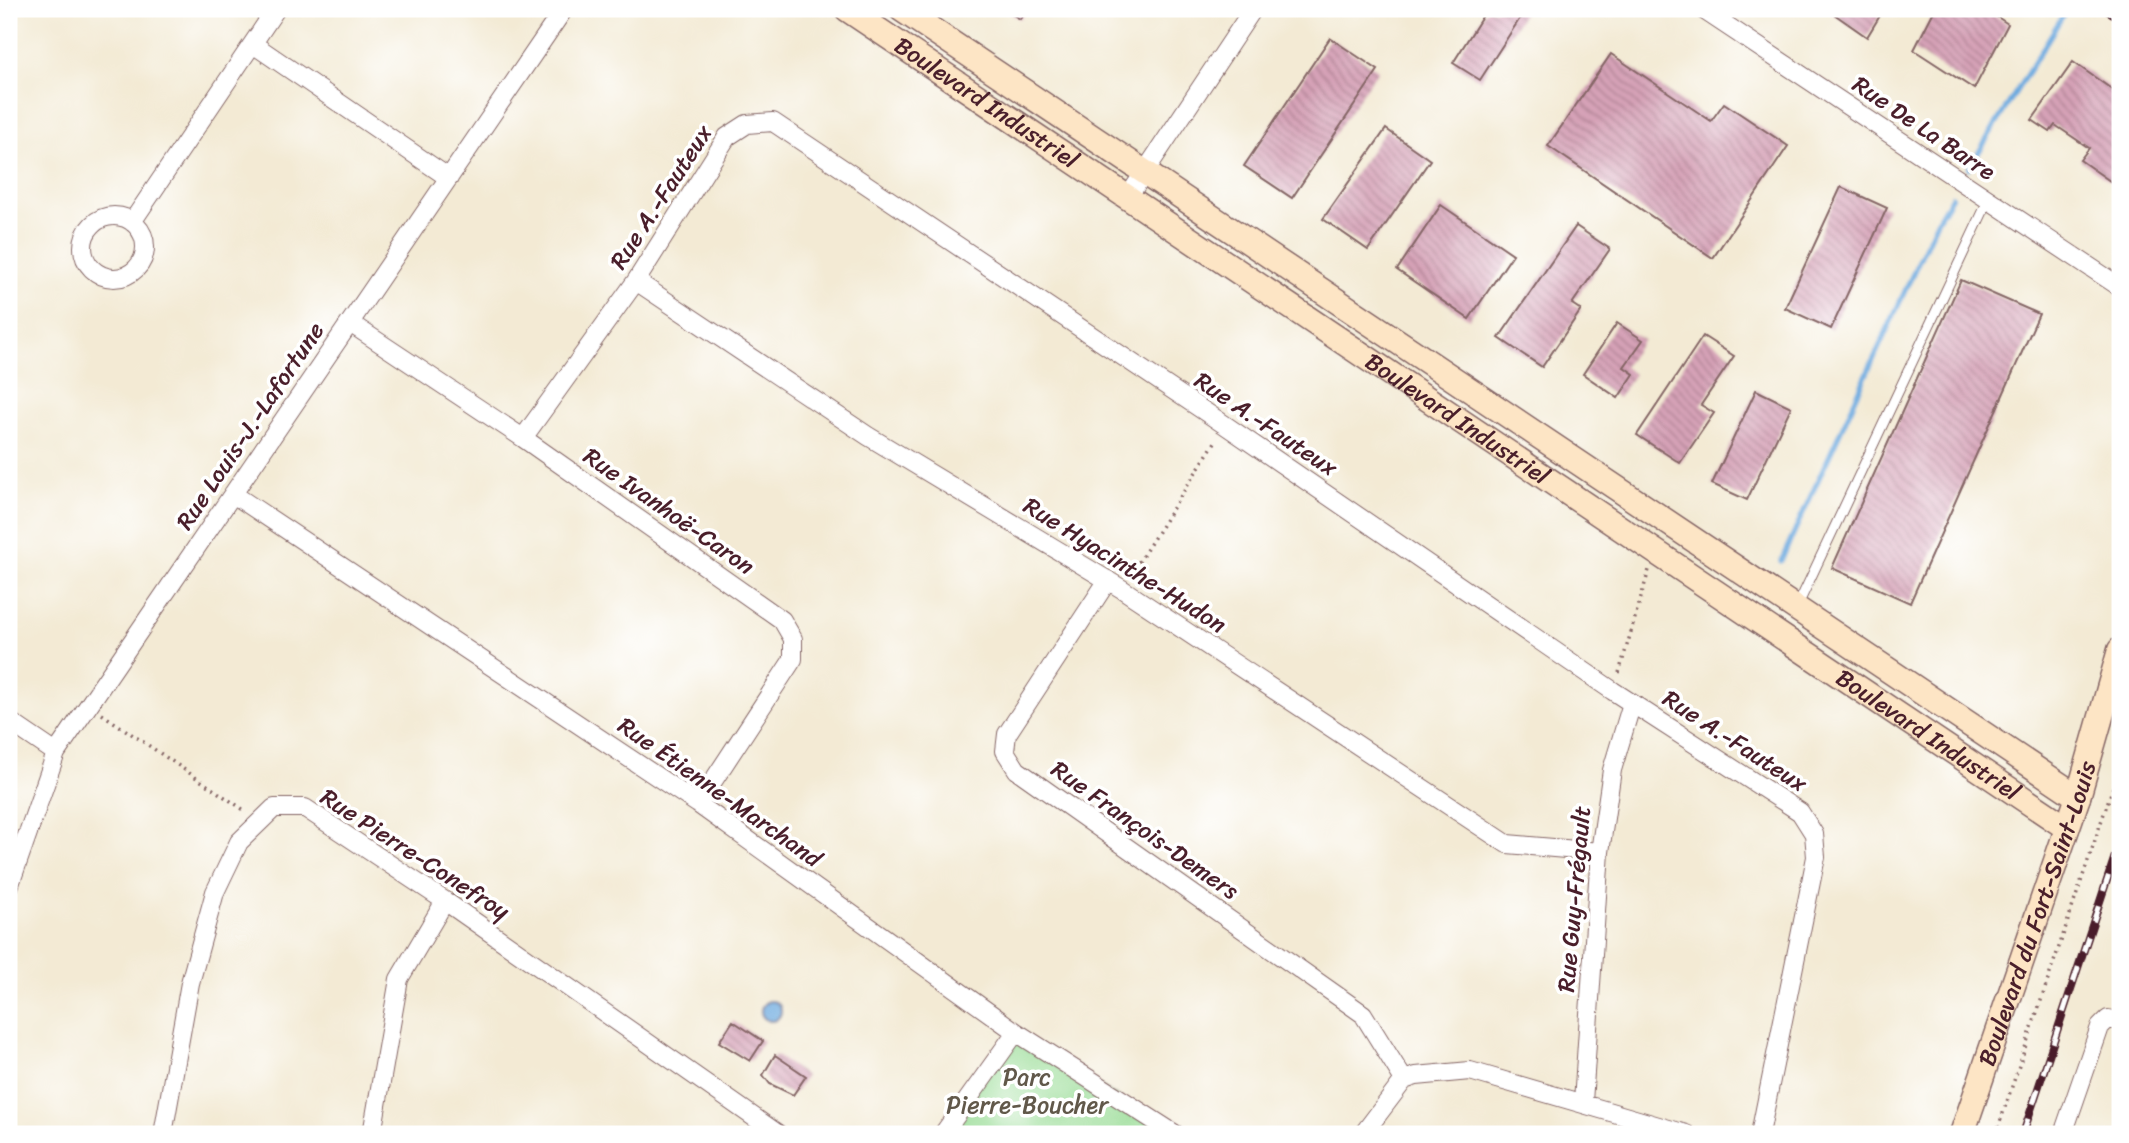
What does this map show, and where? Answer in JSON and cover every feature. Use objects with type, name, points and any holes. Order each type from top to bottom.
[{"type":"street","points":[[132,222],[276,9]]},
{"type":"street","name":"Rue Louis-J.-Lafortune","points":[[9,887],[57,753],[564,9]]},
{"type":"street","name":"Boulevard Industriel","points":[[847,9],[2067,828]]},
{"type":"street","name":"Boulevard Industriel","points":[[901,9],[2078,797]]},
{"type":"street","points":[[1128,197],[1253,9]]},
{"type":"street","name":"Rue De La Barre","points":[[1702,9],[2120,287]]},
{"type":"street","points":[[253,44],[449,178]]},
{"type":"street","name":"Rue A.-Fauteux","points":[[523,438],[636,281],[727,136],[747,124],[773,122],[1225,425],[1614,691],[1800,812],[1814,834],[1816,857],[1760,1134]]},
{"type":"street","points":[[1271,293],[1289,269]]},
{"type":"street","name":"Rue Hyacinthe-Hudon","points":[[636,281],[868,436],[1115,584],[1507,844],[1600,852]]},
{"type":"street","points":[[1331,334],[1349,309]]},
{"type":"street","name":"Rue Ivanhoë-Caron","points":[[350,323],[523,438],[782,620],[793,639],[793,659],[698,804]]},
{"type":"street","points":[[1426,398],[1446,374]]},
{"type":"street","points":[[1569,494],[1587,469]]},
{"type":"street","name":"Rue Étienne-Marchand","points":[[233,494],[698,804],[1016,1032],[1175,1134]]},
{"type":"street","points":[[1706,586],[1723,560]]},
{"type":"street","name":"Rue François-Demers","points":[[1115,584],[1007,734],[1005,751],[1017,770],[1363,1014],[1405,1080]]},
{"type":"street","points":[[1769,628],[1791,605]]},
{"type":"street","name":"Boulevard du Fort-Saint-Louis","points":[[1962,1134],[2078,797],[2120,650]]},
{"type":"street","name":"Rue Guy-Frégault","points":[[1583,1102],[1600,852],[1612,770],[1632,703]]},
{"type":"street","points":[[9,721],[57,753]]},
{"type":"street","name":"Rue Pierre-Conefroy","points":[[163,1134],[190,983],[215,892],[239,842],[274,808],[305,808],[445,901],[778,1134]]},
{"type":"street","points":[[372,1134],[399,979],[445,901]]},
{"type":"street","points":[[2063,1134],[2100,1027],[2108,1019],[2120,1021]]},
{"type":"street","points":[[943,1134],[1016,1032]]},
{"type":"street","points":[[1363,1134],[1405,1080],[1416,1076],[1470,1071],[1686,1134]]},
{"type":"lane","points":[[1791,605],[1988,201]]},
{"type":"path","points":[[1115,584],[1225,425]]},
{"type":"path","points":[[1614,691],[1655,551]]},
{"type":"path","points":[[89,705],[261,821]]},
{"type":"path","name":"Boulevard du Fort-Saint-Louis","points":[[1996,1134],[2120,766]]},
{"type":"green space","name":"Parc Pierre-Boucher","points":[[1016,1032],[1175,1134],[943,1134]]},
{"type":"water","points":[[771,1001],[778,1004],[781,1011],[778,1018],[771,1021],[764,1018],[761,1011],[764,1004]]},
{"type":"building","points":[[1004,9],[1027,9],[1020,19]]},
{"type":"building","points":[[1487,9],[1526,9],[1480,80],[1453,63]]},
{"type":"building","points":[[1827,9],[1884,9],[1867,37]]},
{"type":"building","points":[[1935,9],[1985,9],[2008,24],[1974,89],[1914,50]]},
{"type":"building","points":[[1330,38],[1378,70],[1292,198],[1244,166]]},
{"type":"building","points":[[1611,54],[1711,121],[1724,103],[1788,146],[1713,258],[1548,146]]},
{"type":"building","points":[[2073,62],[2120,95],[2120,188],[2080,160],[2089,148],[2055,125],[2050,132],[2032,120]]},
{"type":"building","points":[[1386,129],[1430,160],[1368,250],[1323,219]]},
{"type":"building","points":[[1841,187],[1887,208],[1831,329],[1785,308]]},
{"type":"building","points":[[1441,205],[1513,254],[1469,319],[1397,270]]},
{"type":"building","points":[[1576,226],[1610,249],[1572,304],[1581,310],[1542,367],[1499,338]]},
{"type":"building","points":[[1961,280],[2039,314],[1910,603],[1832,568]]},
{"type":"building","points":[[1617,323],[1643,340],[1624,367],[1634,374],[1618,398],[1583,374]]},
{"type":"building","points":[[1703,336],[1734,356],[1701,405],[1714,413],[1680,463],[1637,435]]},
{"type":"building","points":[[1756,390],[1791,407],[1747,500],[1712,484]]},
{"type":"building","points":[[733,1021],[763,1041],[750,1061],[719,1042]]},
{"type":"building","points":[[775,1055],[806,1076],[793,1095],[770,1084],[763,1075]]},
{"type":"waterway","points":[[1969,168],[2065,12]]},
{"type":"waterway","points":[[1781,561],[1937,221],[1952,196]]},
{"type":"railway","points":[[2105,9],[2120,18]]},
{"type":"railway","points":[[2023,1134],[2120,841]]}]
